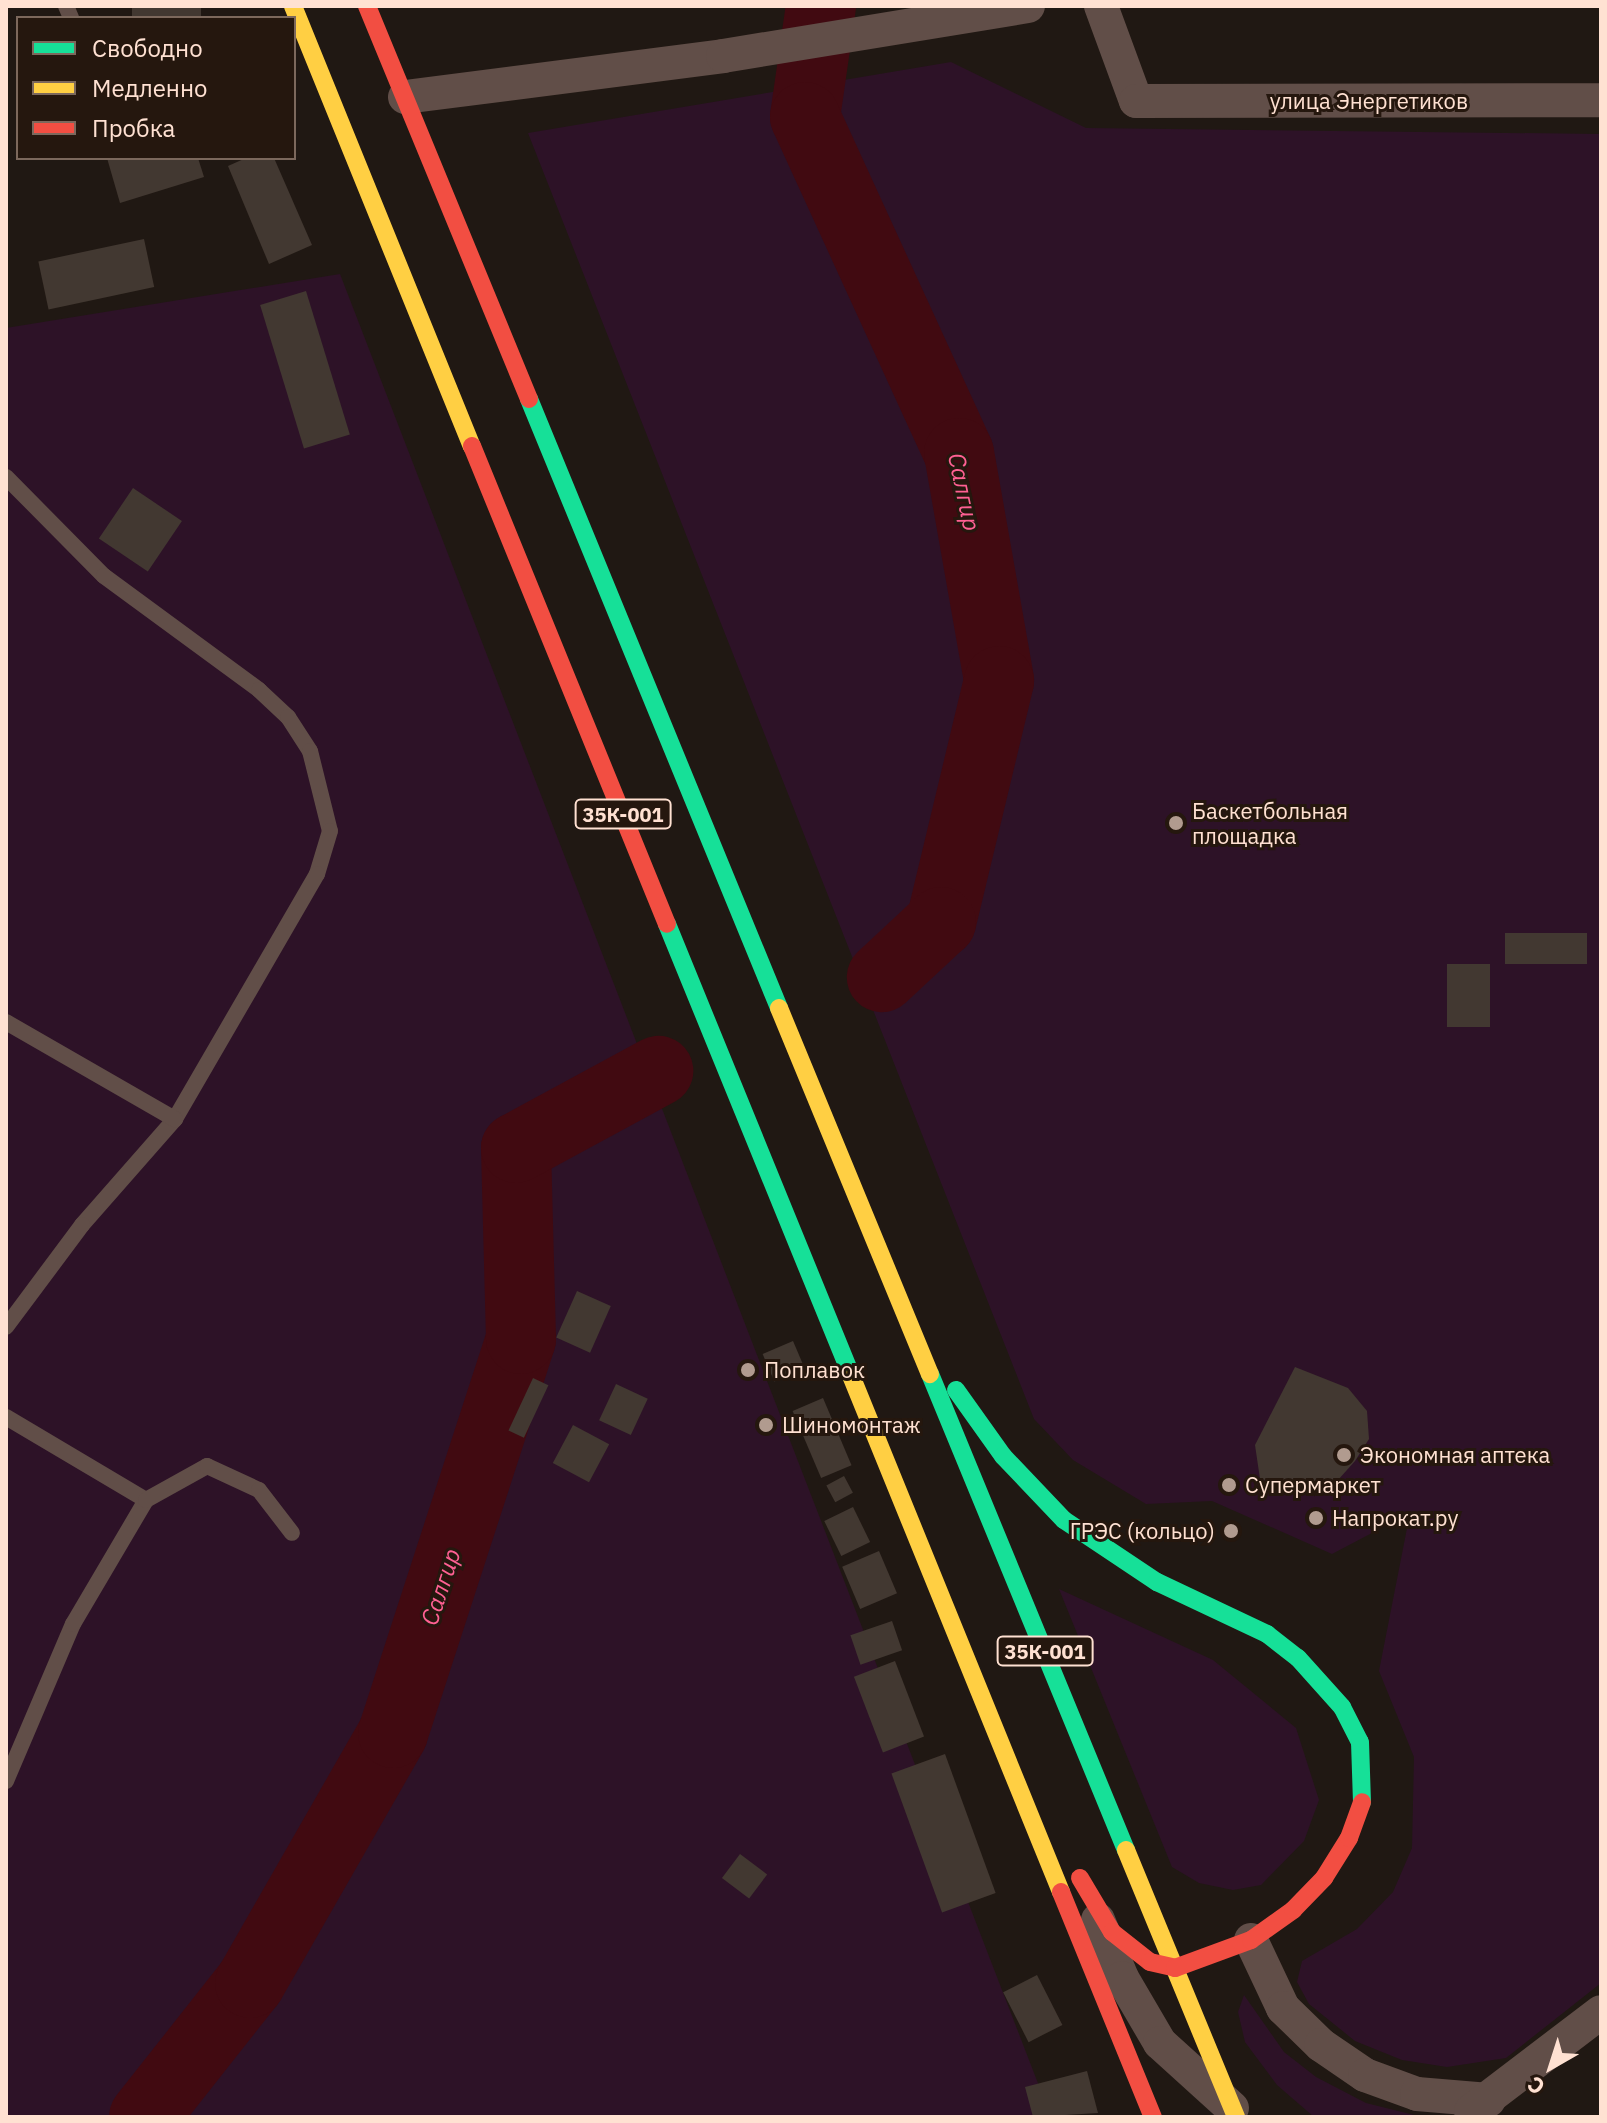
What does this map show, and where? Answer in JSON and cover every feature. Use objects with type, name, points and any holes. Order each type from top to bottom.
[{"type":"main road","name":"35К-001","points":[[293,6],[1153,2117]]},
{"type":"main road","name":"35К-001","points":[[367,6],[1175,1968],[1240,2114]]},
{"type":"main road","points":[[915,1334],[1003,1456],[1064,1520],[1157,1582],[1267,1634],[1298,1658],[1342,1707],[1360,1742],[1363,1798],[1349,1838],[1304,1900],[1251,1940],[1175,1968],[1131,1951],[1076,1870],[952,1622]]},
{"type":"street","points":[[405,97],[723,56],[1028,6]]},
{"type":"street","name":"улица Энергетиков","points":[[1101,6],[1136,101],[1601,100]]},
{"type":"street","points":[[1076,1870],[1122,1978],[1160,2043],[1240,2114]]},
{"type":"street","points":[[1251,1940],[1283,2008],[1321,2045],[1365,2075],[1478,2113],[1601,2012]]},
{"type":"lane","points":[[6,477],[104,576],[259,690],[288,717],[310,751],[324,795],[330,831],[317,874],[175,1119],[82,1225],[6,1327]]},
{"type":"lane","points":[[6,1022],[175,1119]]},
{"type":"lane","points":[[6,1417],[146,1500]]},
{"type":"lane","points":[[6,1781],[73,1624],[146,1500],[207,1466],[259,1490],[292,1533]]},
{"type":"shaded area","points":[[951,62],[1086,128],[1601,134],[1601,1983],[1506,2058],[1447,2067],[1402,2060],[1355,2041],[1309,2004],[1297,1982],[1302,1961],[1357,1929],[1393,1892],[1412,1848],[1414,1757],[1379,1671],[1410,1513],[1332,1554],[1212,1501],[1146,1504],[1073,1460],[1034,1419],[528,133]]},
{"type":"shaded area","points":[[340,274],[1051,2117],[6,2117],[6,328]]},
{"type":"shaded area","points":[[1059,1589],[1213,1660],[1296,1728],[1319,1800],[1304,1841],[1261,1885],[1233,1890],[1199,1883],[1172,1867]]},
{"type":"shaded area","points":[[1244,1995],[1284,2052],[1316,2077],[1366,2103],[1422,2117],[1314,2117],[1277,2085],[1245,2042],[1238,2012]]},
{"type":"building","points":[[132,6],[201,6],[201,16],[132,16]]},
{"type":"building","points":[[108,160],[199,160],[204,177],[120,203]]},
{"type":"building","points":[[242,160],[275,160],[312,245],[269,264],[228,166]]},
{"type":"building","points":[[144,239],[154,287],[49,309],[38,261]]},
{"type":"building","points":[[306,291],[350,434],[304,448],[260,305]]},
{"type":"building","points":[[133,488],[182,521],[148,572],[99,539]]},
{"type":"building","points":[[1505,933],[1587,933],[1587,964],[1505,964]]},
{"type":"building","points":[[1447,964],[1490,964],[1490,1027],[1447,1027]]},
{"type":"building","points":[[577,1291],[611,1306],[590,1353],[556,1338]]},
{"type":"building","points":[[793,1341],[805,1369],[774,1382],[763,1354]]},
{"type":"building","points":[[1295,1367],[1348,1388],[1367,1411],[1369,1439],[1355,1461],[1338,1480],[1309,1489],[1260,1479],[1255,1445]]},
{"type":"building","points":[[533,1378],[548,1385],[524,1438],[508,1431]]},
{"type":"building","points":[[616,1384],[648,1399],[631,1435],[599,1420]]},
{"type":"building","points":[[823,1398],[852,1465],[821,1478],[793,1411]]},
{"type":"building","points":[[573,1425],[609,1444],[589,1482],[553,1463]]},
{"type":"building","points":[[844,1476],[853,1493],[835,1502],[826,1485]]},
{"type":"building","points":[[853,1507],[870,1542],[841,1556],[824,1521]]},
{"type":"building","points":[[879,1551],[897,1593],[860,1609],[842,1567]]},
{"type":"building","points":[[892,1621],[902,1650],[860,1665],[850,1635]]},
{"type":"building","points":[[895,1661],[924,1737],[883,1752],[854,1677]]},
{"type":"building","points":[[945,1754],[996,1893],[942,1913],[891,1773]]},
{"type":"building","points":[[740,1854],[767,1874],[749,1898],[722,1878]]},
{"type":"building","points":[[1037,1975],[1062,2025],[1029,2042],[1003,1992]]},
{"type":"building","points":[[1087,2071],[1098,2113],[1033,2117],[1025,2087]]},
{"type":"waterway","name":"Салгир","points":[[821,6],[805,117],[959,453],[999,681],[941,922],[882,977]]},
{"type":"waterway","name":"Салгир","points":[[144,2117],[250,1983],[393,1733],[521,1339],[516,1148],[658,1071]]},
{"type":"traffic: fast","points":[[529,399],[779,1008]]},
{"type":"traffic: fast","points":[[667,924],[852,1378]]},
{"type":"traffic: fast","points":[[930,1374],[1126,1850]]},
{"type":"traffic: fast","points":[[956,1390],[1003,1456],[1064,1520],[1157,1582],[1267,1634],[1298,1658],[1342,1707],[1360,1742],[1362,1802]]},
{"type":"traffic: slow","points":[[293,6],[472,446]]},
{"type":"traffic: slow","points":[[779,1008],[930,1374]]},
{"type":"traffic: slow","points":[[852,1378],[1061,1892]]},
{"type":"traffic: slow","points":[[1126,1850],[1236,2117]]},
{"type":"traffic: jam","points":[[367,6],[529,399]]},
{"type":"traffic: jam","points":[[472,446],[667,924]]},
{"type":"traffic: jam","points":[[1080,1878],[1112,1932],[1150,1962],[1175,1968],[1251,1940],[1293,1910],[1324,1878],[1349,1838],[1362,1802]]},
{"type":"traffic: jam","points":[[1061,1892],[1153,2117]]},
{"type":"place","name":"Баскетбольная площадка","points":[[1176,823]]},
{"type":"place","name":"Поплавок","points":[[748,1370]]},
{"type":"place","name":"Шиномонтаж","points":[[766,1425]]},
{"type":"place","name":"Экономная аптека","points":[[1344,1455]]},
{"type":"place","name":"Супермаркет","points":[[1229,1485]]},
{"type":"place","name":"Напрокат.ру","points":[[1316,1518]]},
{"type":"place","name":"ГРЭС (кольцо)","points":[[1231,1531]]}]
